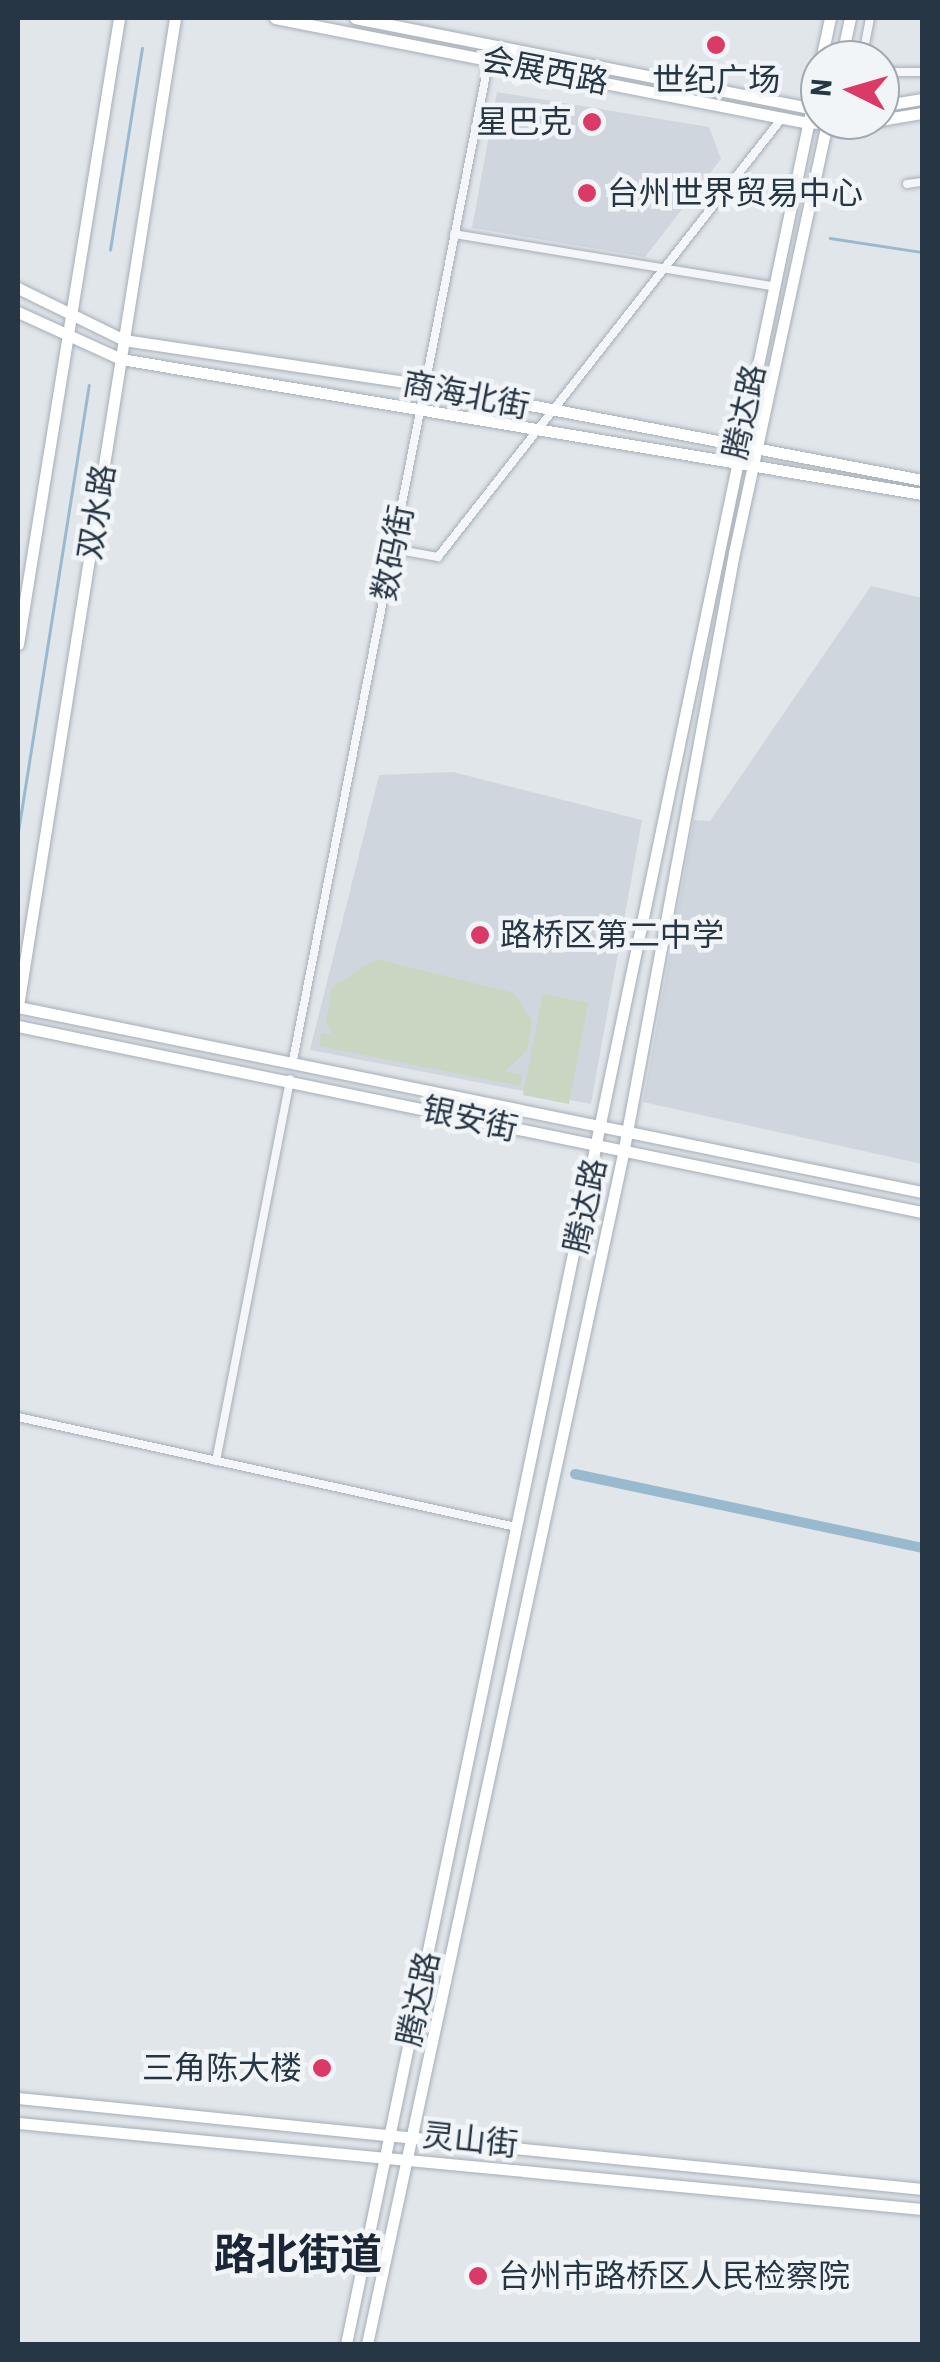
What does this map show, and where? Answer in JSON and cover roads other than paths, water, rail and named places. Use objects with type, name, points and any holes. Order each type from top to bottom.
[{"type":"main road","name":"双水路","points":[[18,644],[119,18]]},
{"type":"main road","name":"双水路","points":[[18,1006],[175,18]]},
{"type":"main road","name":"会展西路","points":[[275,18],[800,121]]},
{"type":"main road","name":"会展西路","points":[[355,18],[800,106]]},
{"type":"main road","name":"腾达路","points":[[346,2344],[603,1129],[734,465],[804,140]]},
{"type":"main road","name":"腾达路","points":[[367,2344],[623,1154],[752,468],[824,140]]},
{"type":"main road","name":"商海北街","points":[[18,288],[124,340],[426,385],[550,412],[922,480]]},
{"type":"main road","name":"商海北街","points":[[18,312],[121,359],[922,494]]},
{"type":"main road","name":"银安街","points":[[18,1006],[922,1192]]},
{"type":"main road","name":"银安街","points":[[18,1026],[290,1079],[623,1154],[922,1212]]},
{"type":"main road","name":"灵山街","points":[[18,2098],[391,2130],[922,2189]]},
{"type":"main road","name":"灵山街","points":[[18,2123],[386,2153],[922,2209]]},
{"type":"street","name":"数码街","points":[[293,1060],[491,45]]},
{"type":"street","points":[[394,549],[438,557],[660,268],[782,118]]},
{"type":"street","points":[[907,184],[922,182]]},
{"type":"street","points":[[454,234],[772,286]]},
{"type":"street","points":[[216,1461],[290,1079]]},
{"type":"street","points":[[18,1417],[520,1528]]},
{"type":"waterway","points":[[110,250],[142,49]]},
{"type":"waterway","points":[[830,238],[922,252]]},
{"type":"waterway","points":[[18,832],[89,386]]},
{"type":"waterway","points":[[575,1474],[922,1548]]},
{"type":"place","name":"世纪广场","points":[[716,45]]},
{"type":"place","name":"星巴克","points":[[592,122]]},
{"type":"place","name":"台州世界贸易中心","points":[[587,193]]},
{"type":"place","name":"路桥区第二中学","points":[[480,935]]},
{"type":"place","name":"三角陈大楼","points":[[322,2068]]},
{"type":"place","name":"台州市路桥区人民检察院","points":[[478,2276]]},
{"type":"district","name":"路北街道","points":[[298,2255]]}]
